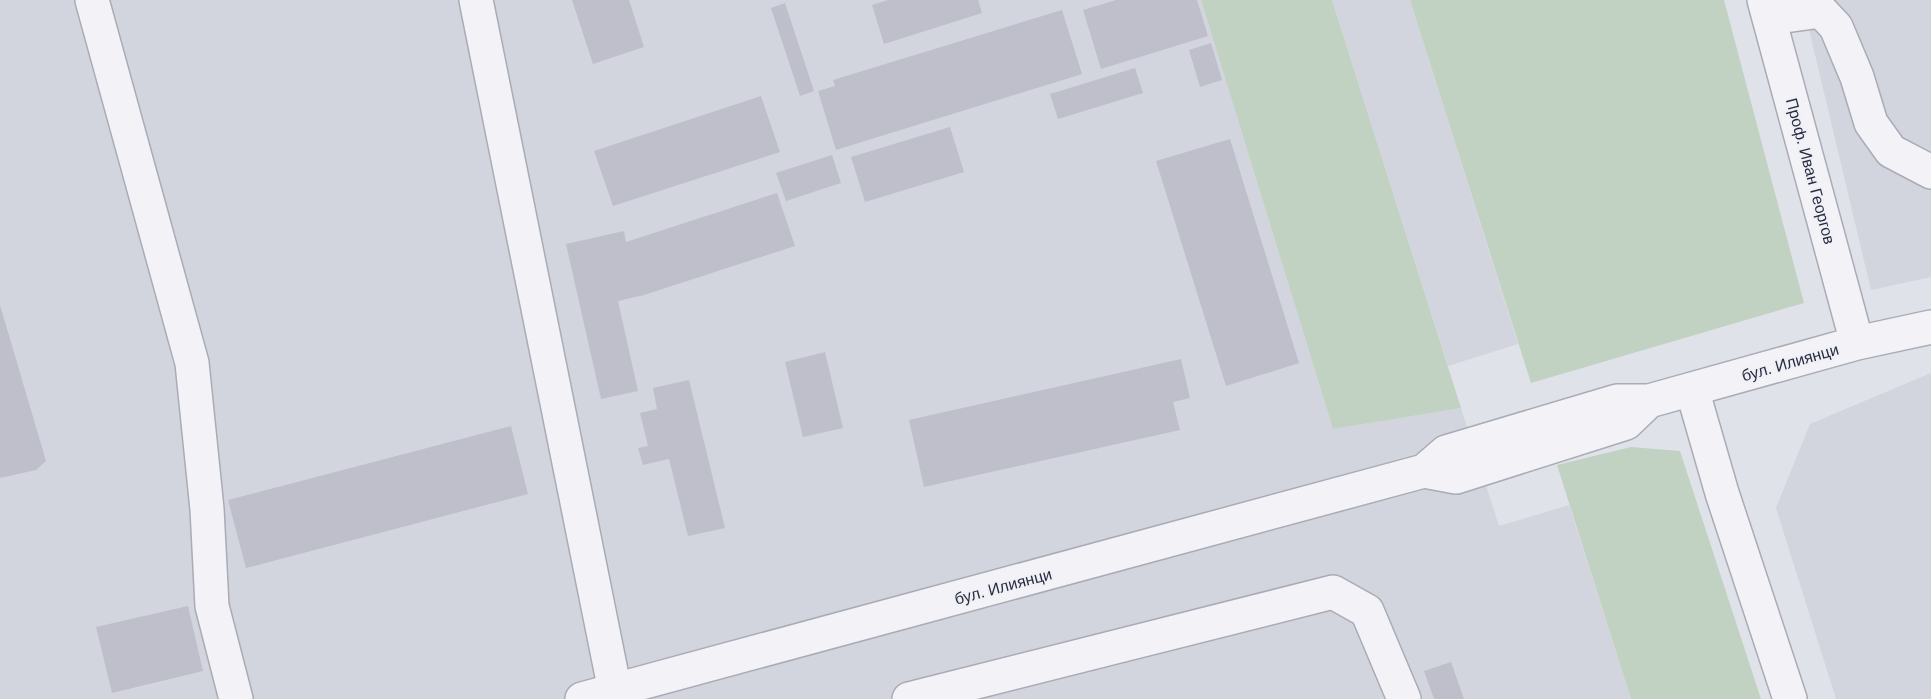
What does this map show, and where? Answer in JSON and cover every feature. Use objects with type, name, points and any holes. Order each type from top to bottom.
[{"type":"street","points":[[92,0],[192,363],[207,509],[212,606],[236,699]]},
{"type":"street","points":[[476,0],[615,691]]},
{"type":"street","points":[[1767,9],[1821,11],[1836,27],[1857,77],[1871,123],[1891,151],[1931,172]]},
{"type":"street","name":"Проф. Иван Георгов","points":[[1767,9],[1857,343]]},
{"type":"street","name":"бул. Илиянци","points":[[582,699],[1424,471],[1446,452],[1617,401],[1649,401],[1857,343],[1931,327]]},
{"type":"street","points":[[1692,389],[1722,494],[1791,699]]},
{"type":"street","points":[[909,699],[1333,592],[1367,612],[1404,699]]},
{"type":"shaded area","points":[[0,0],[1201,0],[1333,429],[1461,408],[1499,526],[1569,505],[1631,699],[0,699]]},
{"type":"shaded area","points":[[1332,0],[1410,0],[1518,344],[1448,366]]},
{"type":"shaded area","points":[[1802,0],[1931,0],[1931,277],[1871,290]]},
{"type":"shaded area","points":[[1931,373],[1931,699],[1836,699],[1776,508],[1810,424]]},
{"type":"green space","points":[[1201,0],[1332,0],[1461,408],[1333,429]]},
{"type":"green space","points":[[1410,0],[1724,0],[1804,303],[1531,383]]},
{"type":"green space","points":[[1631,447],[1680,451],[1761,699],[1631,699],[1557,465]]},
{"type":"building","points":[[572,0],[629,0],[644,47],[593,64]]},
{"type":"building","points":[[888,0],[978,0],[982,13],[884,44],[872,5]]},
{"type":"building","points":[[1116,0],[1197,0],[1208,36],[1101,69],[1083,10]]},
{"type":"building","points":[[785,3],[814,91],[800,96],[771,8]]},
{"type":"building","points":[[1062,10],[1082,74],[836,150],[818,91],[835,86],[833,80]]},
{"type":"building","points":[[1211,43],[1222,80],[1200,87],[1189,50]]},
{"type":"building","points":[[1135,68],[1143,93],[1058,119],[1050,94]]},
{"type":"building","points":[[761,96],[780,152],[613,206],[594,151]]},
{"type":"building","points":[[950,127],[964,172],[865,202],[851,157]]},
{"type":"building","points":[[1230,139],[1299,363],[1226,386],[1156,161]]},
{"type":"building","points":[[832,155],[841,183],[786,201],[776,173]]},
{"type":"building","points":[[777,193],[795,246],[644,295],[618,301],[638,391],[601,399],[566,244],[624,231],[626,242]]},
{"type":"building","points":[[0,305],[46,461],[36,470],[0,478]]},
{"type":"building","points":[[825,352],[843,428],[803,437],[785,362]]},
{"type":"building","points":[[1181,359],[1190,398],[1173,402],[1180,430],[924,487],[909,420]]},
{"type":"building","points":[[689,380],[725,528],[688,536],[669,459],[643,465],[638,448],[648,446],[640,413],[657,409],[653,388]]},
{"type":"building","points":[[511,426],[528,494],[246,568],[228,500]]},
{"type":"building","points":[[188,606],[203,671],[112,693],[96,627]]},
{"type":"building","points":[[1451,662],[1464,699],[1434,699],[1424,671]]}]
